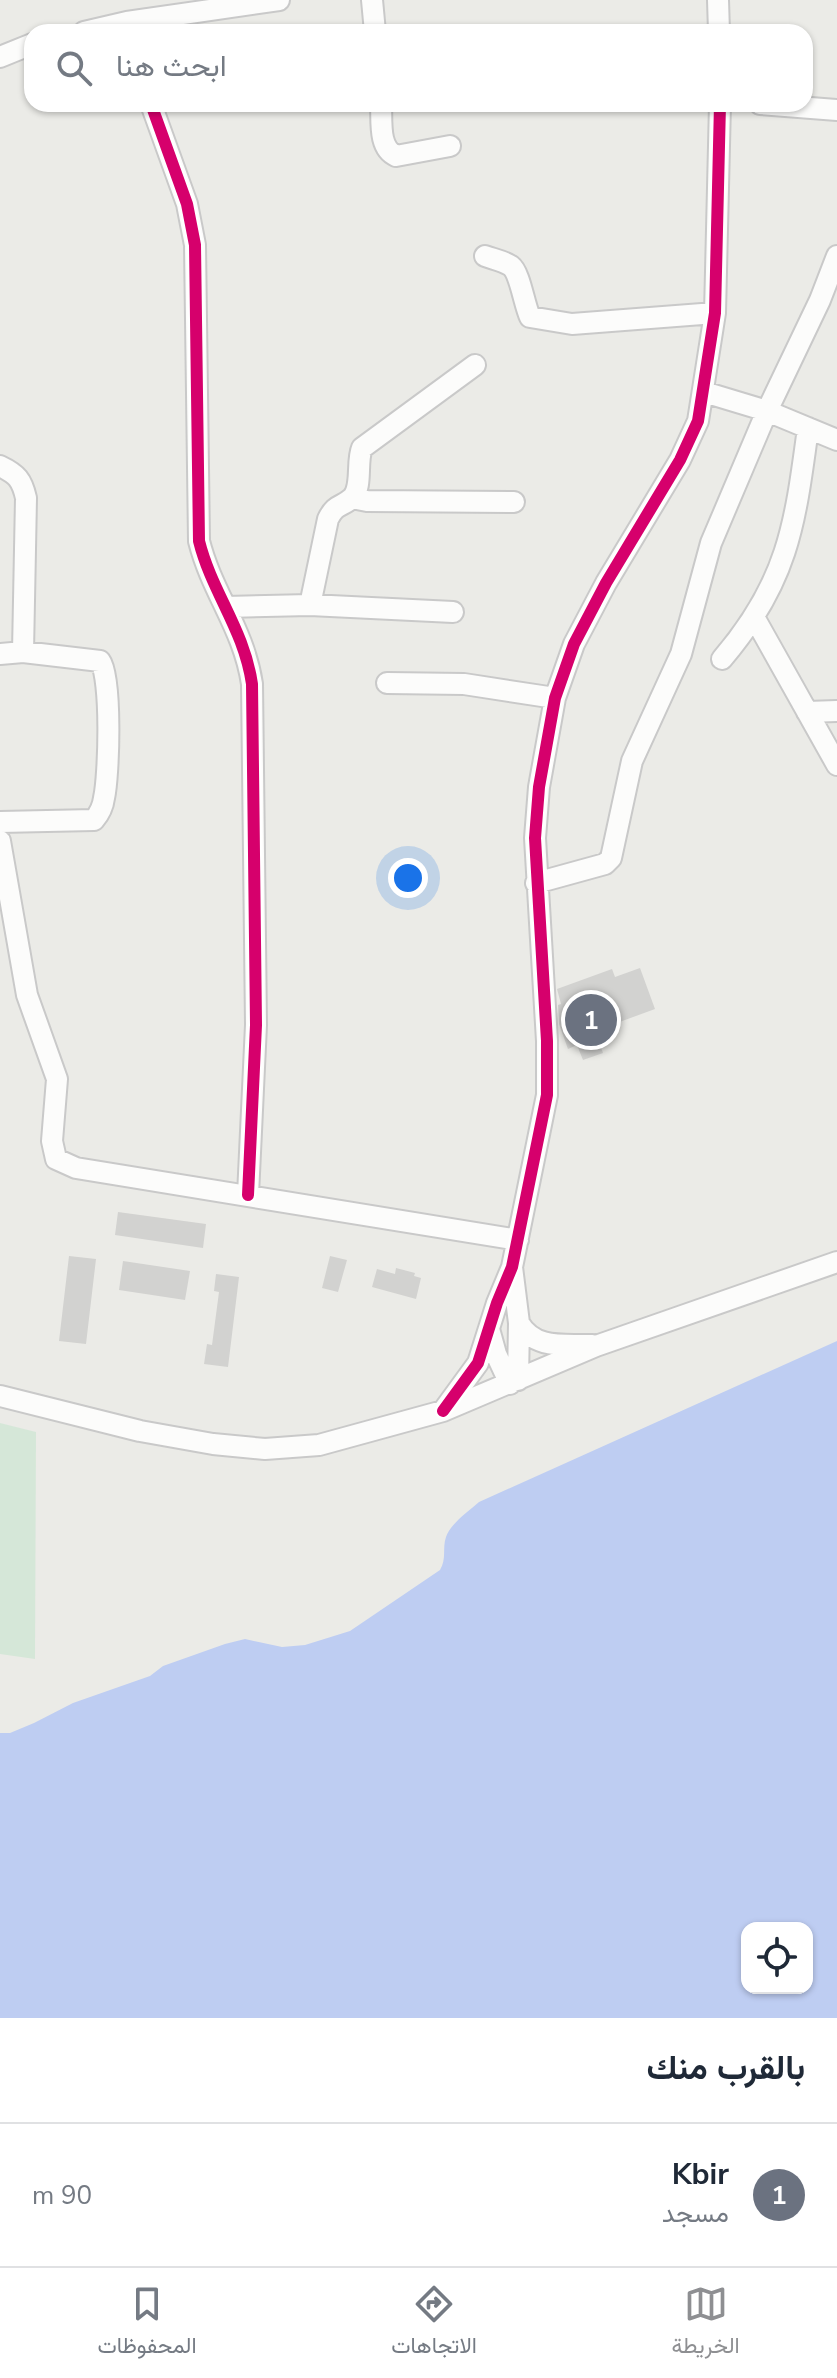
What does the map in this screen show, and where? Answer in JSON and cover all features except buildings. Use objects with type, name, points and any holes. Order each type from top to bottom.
[{"type":"street","points":[[145,24],[279,0]]},
{"type":"street","points":[[372,0],[374,24]]},
{"type":"street","points":[[718,0],[719,24]]},
{"type":"street","points":[[0,57],[24,47]]},
{"type":"street","points":[[813,108],[837,110]]},
{"type":"street","points":[[154,112],[187,204],[195,245],[198,533],[204,561],[243,642],[252,684],[256,1025],[248,1195]]},
{"type":"street","points":[[382,112],[384,146],[388,153],[396,156],[450,146]]},
{"type":"street","points":[[443,1411],[478,1363],[512,1267],[547,1095],[547,1041],[536,883],[539,787],[555,698],[574,644],[606,583],[680,460],[698,421],[715,313],[720,112]]},
{"type":"street","points":[[485,256],[511,266],[517,273],[530,317],[572,324],[715,313]]},
{"type":"street","points":[[536,883],[605,864],[611,858],[632,761],[681,654],[711,543],[837,256]]},
{"type":"street","points":[[352,498],[357,486],[358,457],[362,448],[475,365]]},
{"type":"street","points":[[704,392],[767,411],[837,440]]},
{"type":"street","points":[[722,659],[754,617],[775,579],[794,527],[808,428]]},
{"type":"street","points":[[0,466],[14,473],[22,482],[26,498],[23,652]]},
{"type":"street","points":[[310,605],[328,519],[334,507],[352,498],[514,502]]},
{"type":"street","points":[[226,607],[310,605],[453,612]]},
{"type":"street","points":[[754,617],[837,765]]},
{"type":"street","points":[[0,654],[23,652],[96,659],[103,664],[108,716],[105,795],[94,820],[0,822]]},
{"type":"street","points":[[387,683],[464,684],[555,698]]},
{"type":"street","points":[[807,712],[837,711]]},
{"type":"street","points":[[0,841],[27,995],[57,1079],[52,1141],[56,1159],[76,1168],[518,1240]]},
{"type":"street","points":[[0,1396],[140,1431],[213,1444],[265,1449],[342,1440],[443,1411],[596,1346],[837,1262]]},
{"type":"street","points":[[512,1267],[519,1323],[514,1382]]},
{"type":"street","points":[[519,1323],[525,1333],[540,1343],[596,1346]]},
{"type":"street","points":[[489,1329],[496,1354],[514,1382]]},
{"type":"green space","points":[[0,1423],[36,1432],[35,1659],[0,1654]]},
{"type":"water","points":[[837,1341],[837,2018],[0,2018],[0,1733],[10,1733],[73,1703],[150,1676],[163,1666],[225,1644],[245,1639],[282,1647],[305,1645],[350,1631],[440,1570],[448,1532],[479,1502]]},
{"type":"cycle path","points":[[154,112],[187,204],[195,245],[199,541],[242,646],[252,684],[256,1025],[248,1195]]},
{"type":"cycle path","points":[[443,1411],[478,1363],[512,1267],[547,1095],[547,1041],[535,838],[539,787],[555,698],[574,644],[606,583],[680,460],[698,421],[715,313],[720,112]]},
{"type":"place","name":"Kbir","points":[[591,1020]]}]
